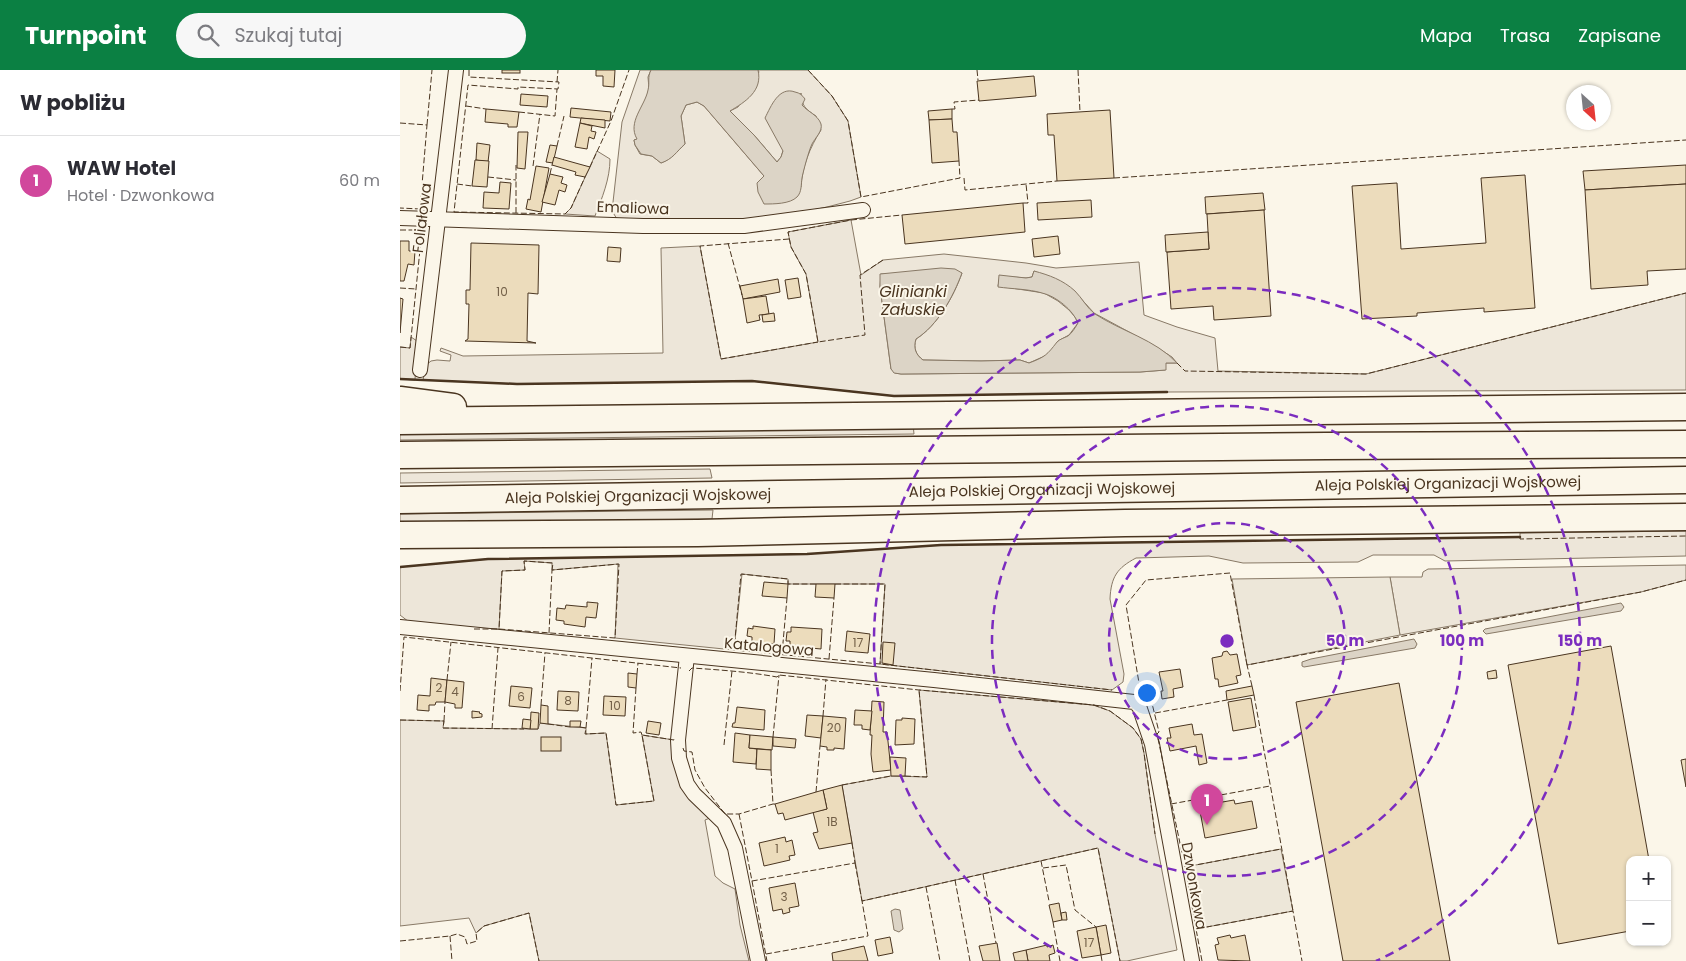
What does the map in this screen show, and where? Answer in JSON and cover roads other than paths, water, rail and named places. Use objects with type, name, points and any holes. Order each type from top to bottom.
[{"type":"highway","points":[[400,400],[551,420]]},
{"type":"highway","points":[[400,421],[1686,407]]},
{"type":"highway","points":[[400,455],[1686,444]]},
{"type":"highway","name":"Aleja Polskiej Organizacji Wojskowej","points":[[400,500],[1686,480]]},
{"type":"highway","points":[[400,535],[698,533],[1105,524],[1686,517]]},
{"type":"highway","points":[[400,547],[487,535]]},
{"type":"street","name":"Foliałowa","points":[[420,370],[456,70]]},
{"type":"street","name":"Emaliowa","points":[[400,218],[643,226],[744,226],[863,210]]},
{"type":"street","name":"Katalogowa","points":[[400,627],[934,680],[1134,702]]},
{"type":"street","points":[[687,656],[678,740],[678,758],[694,794],[724,823],[735,848],[758,961]]},
{"type":"street","name":"Dzwonkowa","points":[[1134,702],[1139,706],[1152,744],[1188,960]]},
{"type":"water","points":[[651,70],[758,70],[758,84],[752,95],[730,111],[777,162],[783,151],[765,118],[780,94],[789,91],[802,95],[805,99],[802,105],[818,118],[821,127],[809,151],[799,195],[786,202],[764,204],[758,192],[757,183],[764,176],[704,106],[697,102],[686,105],[681,116],[685,144],[674,155],[661,163],[652,156],[641,154],[635,145],[634,140],[637,139],[634,133],[634,126],[649,87]]},
{"type":"water","name":"Glinianki Załuskie","points":[[941,268],[955,269],[962,273],[944,310],[931,326],[916,339],[916,351],[923,360],[1020,360],[1029,363],[1045,355],[1058,341],[1069,335],[1076,327],[1078,323],[1076,318],[1058,300],[1047,295],[1032,291],[998,287],[999,275],[1026,278],[1032,277],[1034,271],[1066,284],[1075,291],[1095,314],[1149,342],[1169,355],[1177,363],[1166,363],[1166,370],[1140,372],[894,373],[891,369],[880,274]]},
{"type":"water","points":[[1621,603],[1624,607],[1621,611],[1486,634],[1483,631],[1485,629]]},
{"type":"water","points":[[1414,639],[1417,644],[1415,648],[1302,666],[1302,662],[1311,659]]},
{"type":"water","points":[[895,909],[900,910],[903,929],[899,932],[894,930],[891,911]]},
{"type":"place","name":"WAW Hotel","points":[[1207,825]]}]
